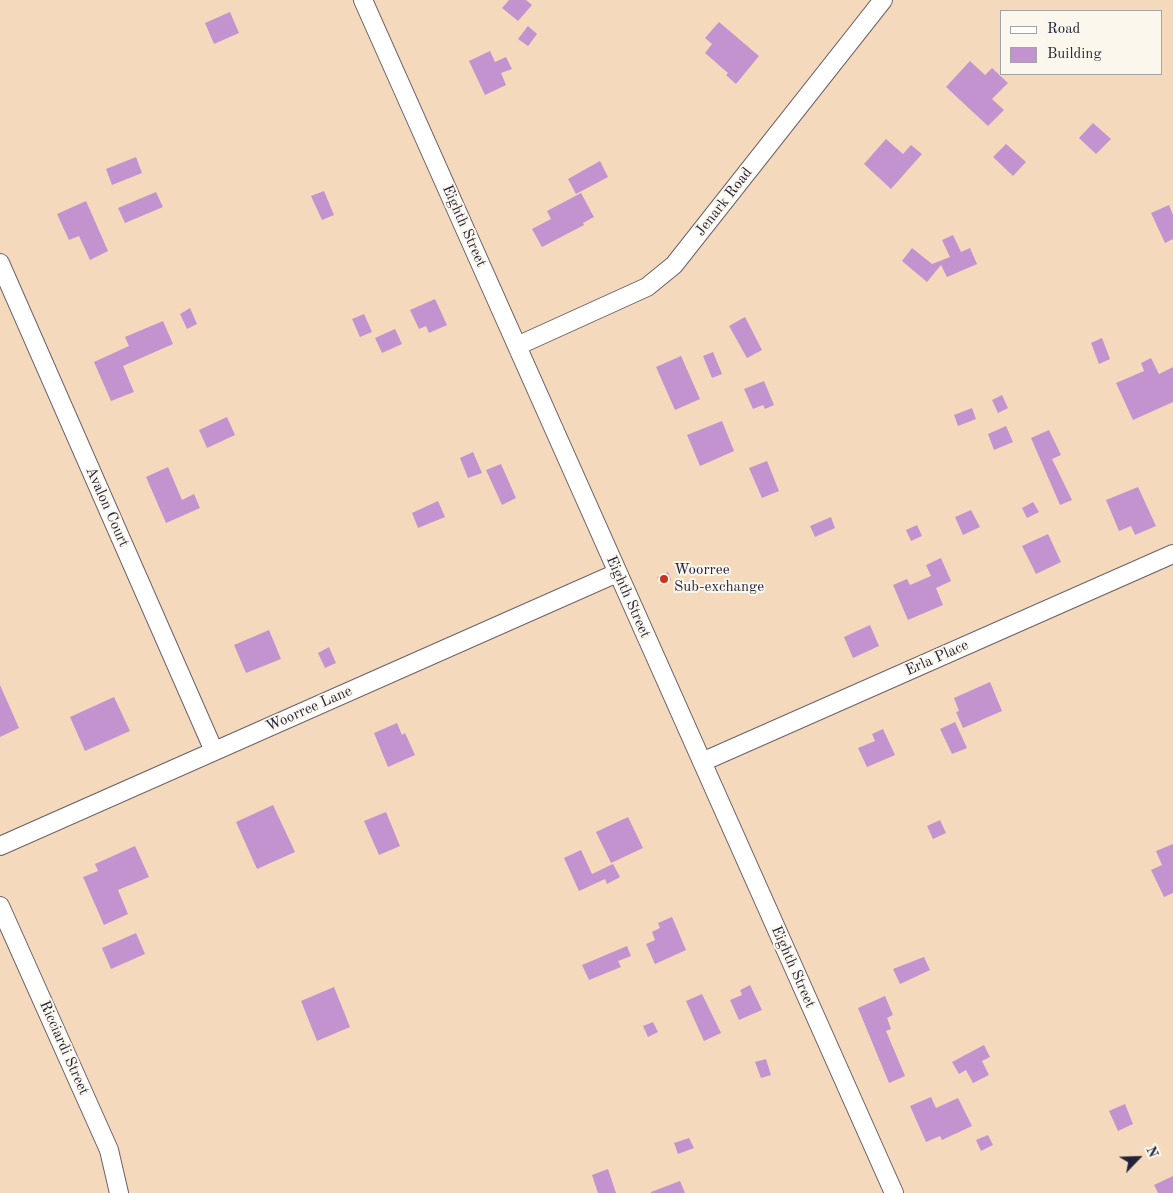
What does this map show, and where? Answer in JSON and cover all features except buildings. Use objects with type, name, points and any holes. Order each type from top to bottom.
[{"type":"street","name":"Eighth Street","points":[[363,0],[894,1193]]},
{"type":"street","name":"Jenark Road","points":[[517,346],[647,287],[674,265],[883,0]]},
{"type":"street","name":"Avalon Court","points":[[0,263],[214,751]]},
{"type":"street","name":"Erla Place","points":[[702,762],[1173,554]]},
{"type":"street","name":"Woorree Lane","points":[[0,846],[618,573]]},
{"type":"street","name":"Ricciardi Street","points":[[0,906],[109,1150],[119,1193]]},
{"type":"place","name":"Woorree Sub-exchange","points":[[664,579]]}]
